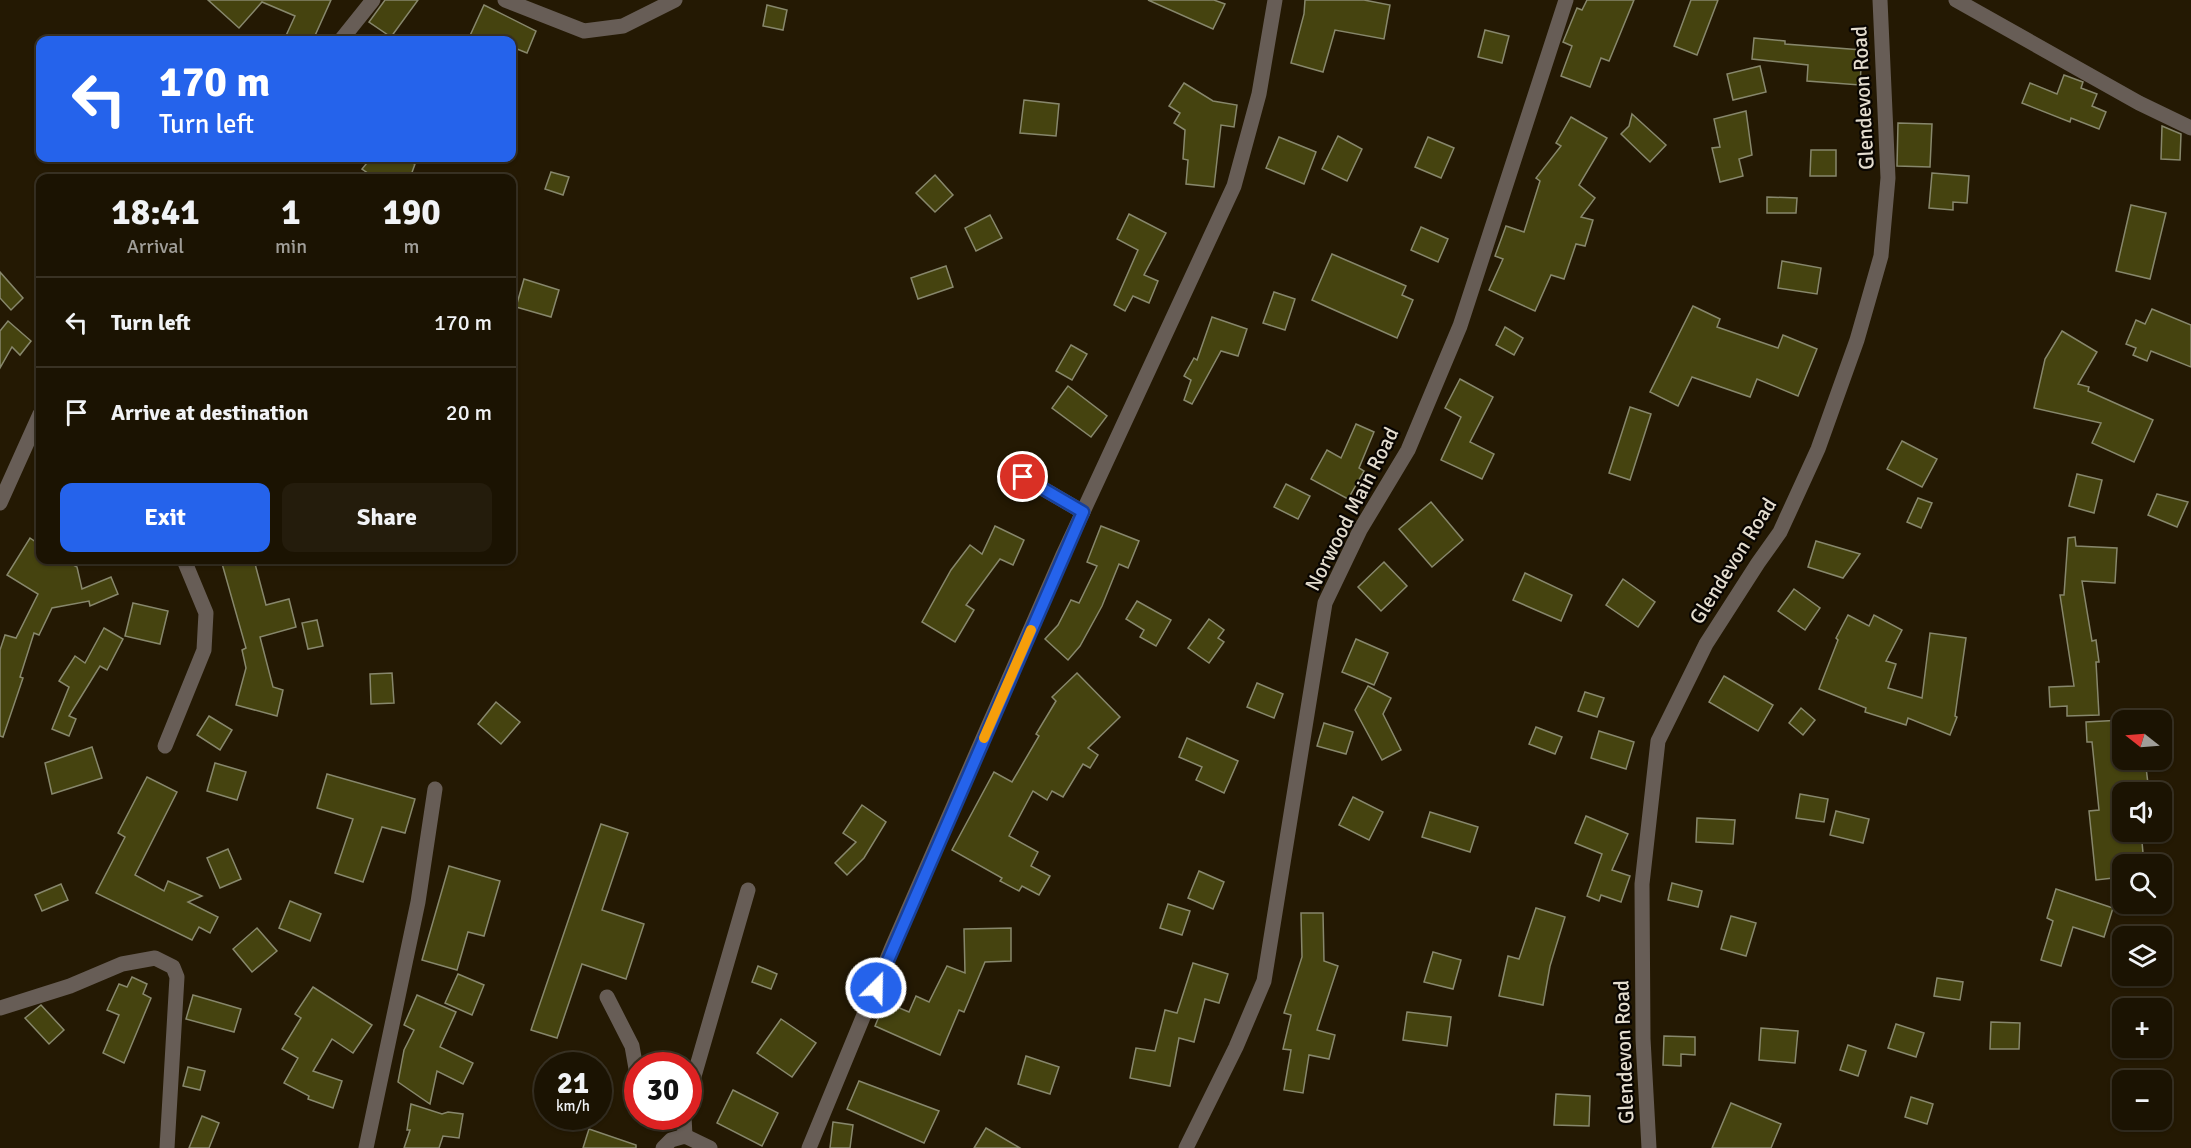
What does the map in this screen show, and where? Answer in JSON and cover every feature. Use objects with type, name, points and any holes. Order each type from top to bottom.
[{"type":"street","points":[[344,36],[373,0]]},
{"type":"street","points":[[505,0],[584,31],[623,26],[675,0]]},
{"type":"street","points":[[809,1148],[892,947],[1083,512],[1234,186],[1259,94],[1275,0]]},
{"type":"street","name":"Norwood Main Road","points":[[1186,1148],[1236,1047],[1264,981],[1325,603],[1360,530],[1408,450],[1460,326],[1566,0]]},
{"type":"street","name":"Glendevon Road","points":[[1649,1148],[1643,1039],[1642,884],[1658,741],[1706,644],[1758,562],[1780,532],[1818,449],[1857,340],[1881,255],[1888,178],[1880,0]]},
{"type":"street","points":[[1956,0],[2139,104],[2191,128]]},
{"type":"street","points":[[0,503],[4,478],[36,421]]},
{"type":"street","points":[[1023,477],[1083,512]]},
{"type":"street","points":[[165,746],[204,650],[206,613],[186,564]]},
{"type":"street","points":[[366,1148],[418,902],[435,789]]},
{"type":"street","points":[[701,1052],[748,890]]},
{"type":"street","points":[[0,1008],[70,986],[122,964],[155,958],[173,967],[177,977],[166,1148]]},
{"type":"street","points":[[607,997],[633,1052]]},
{"type":"street","points":[[685,1130],[685,1136]]},
{"type":"street","points":[[663,1148],[671,1140],[685,1136],[710,1148]]},
{"type":"building","points":[[208,0],[331,0],[315,36],[286,36],[295,16],[262,2],[239,28]]},
{"type":"building","points":[[385,0],[418,0],[392,36],[369,22]]},
{"type":"building","points":[[1148,0],[1214,0],[1225,4],[1213,29]]},
{"type":"building","points":[[1305,0],[1364,0],[1390,5],[1384,39],[1335,30],[1323,72],[1291,63],[1304,14]]},
{"type":"building","points":[[1587,0],[1634,0],[1609,61],[1601,58],[1590,87],[1561,76],[1572,46],[1563,42],[1577,8],[1582,10]]},
{"type":"building","points":[[1691,0],[1718,0],[1697,55],[1674,46]]},
{"type":"building","points":[[484,5],[536,31],[527,53],[516,49],[516,36],[470,36]]},
{"type":"building","points":[[767,5],[787,10],[783,30],[763,26]]},
{"type":"building","points":[[1485,30],[1509,36],[1502,63],[1478,57]]},
{"type":"building","points":[[1754,38],[1785,41],[1785,44],[1862,50],[1860,85],[1807,81],[1808,65],[1752,59]]},
{"type":"building","points":[[1760,66],[1766,92],[1733,100],[1727,74]]},
{"type":"building","points":[[2064,75],[2083,82],[2081,88],[2097,94],[2092,106],[2106,112],[2099,129],[2071,118],[2070,122],[2022,103],[2030,83],[2057,94]]},
{"type":"building","points":[[1184,83],[1213,101],[1237,105],[1234,127],[1221,125],[1214,187],[1186,184],[1188,160],[1183,159],[1185,130],[1174,123],[1180,113],[1169,106]]},
{"type":"building","points":[[1024,100],[1059,104],[1056,136],[1020,133]]},
{"type":"building","points":[[1746,111],[1752,155],[1739,159],[1743,176],[1720,182],[1712,148],[1720,147],[1714,119]]},
{"type":"building","points":[[1632,114],[1666,145],[1650,162],[1621,134],[1629,126]]},
{"type":"building","points":[[1571,117],[1607,138],[1579,185],[1595,198],[1581,217],[1593,220],[1585,246],[1576,244],[1564,279],[1551,275],[1535,311],[1489,290],[1503,259],[1495,256],[1506,226],[1524,232],[1540,181],[1536,178],[1561,146],[1556,143]]},
{"type":"building","points":[[1898,123],[1932,124],[1930,167],[1897,166]]},
{"type":"building","points":[[2162,126],[2181,134],[2180,160],[2161,159]]},
{"type":"building","points":[[1338,136],[1362,149],[1347,181],[1322,169]]},
{"type":"building","points":[[1279,137],[1316,152],[1304,184],[1266,168]]},
{"type":"building","points":[[1428,137],[1454,148],[1441,178],[1415,167]]},
{"type":"building","points":[[1811,150],[1836,150],[1836,176],[1810,176]]},
{"type":"building","points":[[368,162],[415,164],[411,174],[369,174],[362,169]]},
{"type":"building","points":[[551,172],[569,177],[563,195],[545,189]]},
{"type":"building","points":[[1932,173],[1969,176],[1967,203],[1953,202],[1953,210],[1929,208]]},
{"type":"building","points":[[935,175],[953,195],[935,212],[916,193]]},
{"type":"building","points":[[1767,197],[1797,198],[1796,213],[1767,213]]},
{"type":"building","points":[[2131,205],[2166,213],[2150,279],[2116,271]]},
{"type":"building","points":[[1129,214],[1166,233],[1144,275],[1158,281],[1149,303],[1133,296],[1125,311],[1114,305],[1138,250],[1117,239]]},
{"type":"building","points":[[990,215],[1002,238],[976,251],[965,228]]},
{"type":"building","points":[[1421,227],[1448,239],[1438,262],[1411,250]]},
{"type":"building","points":[[1332,254],[1406,286],[1402,295],[1413,300],[1397,338],[1312,300]]},
{"type":"building","points":[[1782,261],[1821,268],[1817,294],[1778,288]]},
{"type":"building","points":[[946,266],[953,287],[918,299],[911,278]]},
{"type":"building","points":[[0,272],[23,298],[11,310],[0,298]]},
{"type":"building","points":[[524,279],[559,290],[551,317],[516,307]]},
{"type":"building","points":[[1274,292],[1295,299],[1285,330],[1263,323]]},
{"type":"building","points":[[1693,306],[1720,319],[1717,327],[1778,348],[1783,335],[1817,349],[1798,396],[1757,379],[1750,397],[1692,377],[1678,406],[1650,392]]},
{"type":"building","points":[[2152,309],[2191,325],[2191,367],[2151,351],[2147,361],[2133,355],[2136,348],[2126,344],[2136,320],[2145,324]]},
{"type":"building","points":[[1212,317],[1247,329],[1238,356],[1221,351],[1192,404],[1184,400],[1191,380],[1184,376],[1194,358],[1197,360]]},
{"type":"building","points":[[8,321],[31,341],[20,355],[12,347],[0,368],[0,331]]},
{"type":"building","points":[[1505,327],[1523,338],[1514,355],[1496,345]]},
{"type":"building","points":[[2062,331],[2097,352],[2078,384],[2089,387],[2088,391],[2153,420],[2134,462],[2092,443],[2101,423],[2034,408],[2045,359]]},
{"type":"building","points":[[1071,345],[1087,354],[1072,380],[1056,371]]},
{"type":"building","points":[[1460,379],[1493,397],[1470,442],[1494,454],[1482,479],[1441,460],[1461,417],[1445,408]]},
{"type":"building","points":[[1068,386],[1107,416],[1091,437],[1052,408]]},
{"type":"building","points":[[1630,407],[1651,414],[1630,480],[1609,473]]},
{"type":"building","points":[[1356,424],[1374,432],[1359,468],[1364,471],[1348,499],[1311,479],[1327,450],[1341,458]]},
{"type":"building","points":[[1902,441],[1937,459],[1922,487],[1887,469]]},
{"type":"building","points":[[2077,474],[2102,480],[2094,513],[2069,506]]},
{"type":"building","points":[[1286,484],[1310,496],[1298,519],[1274,507]]},
{"type":"building","points":[[2157,494],[2188,502],[2177,527],[2148,515]]},
{"type":"building","points":[[1918,498],[1932,503],[1921,528],[1907,522]]},
{"type":"building","points":[[1431,502],[1463,540],[1432,567],[1399,529]]},
{"type":"building","points":[[995,526],[1024,540],[1013,565],[1000,559],[966,605],[974,610],[955,642],[922,622],[951,570],[970,545],[982,554]]},
{"type":"building","points":[[1101,526],[1139,541],[1128,568],[1119,564],[1102,606],[1080,646],[1068,660],[1045,639],[1058,625],[1071,600],[1079,603],[1097,566],[1087,562]]},
{"type":"building","points":[[2075,537],[2076,546],[2117,548],[2115,583],[2082,581],[2092,641],[2096,640],[2099,662],[2096,662],[2099,715],[2067,716],[2067,706],[2050,707],[2049,687],[2074,686],[2060,595],[2064,595],[2068,538]]},
{"type":"building","points":[[30,538],[36,542],[36,564],[71,564],[77,567],[82,589],[111,577],[118,594],[90,606],[89,601],[52,608],[39,635],[34,633],[20,677],[23,678],[3,737],[0,736],[0,650],[5,635],[16,638],[38,594],[7,575]]},
{"type":"building","points":[[1816,541],[1860,554],[1843,578],[1808,567]]},
{"type":"building","points":[[1384,562],[1407,586],[1381,611],[1358,587]]},
{"type":"building","points":[[222,564],[255,564],[266,605],[289,599],[296,627],[260,637],[273,687],[283,690],[277,716],[236,705],[246,668],[242,650],[246,648]]},
{"type":"building","points":[[1525,573],[1572,595],[1561,621],[1513,600]]},
{"type":"building","points":[[1623,579],[1655,602],[1638,627],[1606,605]]},
{"type":"building","points":[[1794,589],[1820,608],[1805,630],[1778,611]]},
{"type":"building","points":[[1137,601],[1171,620],[1156,646],[1140,637],[1144,630],[1126,619]]},
{"type":"building","points":[[133,603],[168,611],[160,644],[125,636]]},
{"type":"building","points":[[1848,615],[1869,626],[1874,615],[1902,630],[1886,661],[1896,664],[1888,688],[1922,698],[1930,633],[1966,638],[1955,716],[1957,717],[1950,735],[1908,718],[1906,725],[1865,712],[1866,708],[1819,689],[1838,640],[1836,638]]},
{"type":"building","points":[[1209,619],[1224,630],[1218,638],[1224,642],[1209,663],[1188,648]]},
{"type":"building","points":[[317,620],[323,646],[308,649],[302,623]]},
{"type":"building","points":[[104,628],[123,639],[107,670],[100,666],[69,716],[76,719],[69,736],[52,729],[69,687],[59,681],[75,656],[85,663]]},
{"type":"building","points":[[1356,639],[1388,653],[1374,685],[1342,672]]},
{"type":"building","points":[[392,673],[394,703],[371,704],[370,674]]},
{"type":"building","points":[[1077,673],[1120,717],[1088,748],[1098,755],[1090,768],[1083,764],[1063,797],[1052,791],[1047,800],[1033,791],[1009,836],[1038,852],[1031,866],[1050,876],[1039,895],[1022,886],[1019,891],[1000,881],[1002,878],[952,850],[994,772],[1012,782],[1039,736],[1036,734],[1056,701],[1052,697]]},
{"type":"building","points":[[1724,676],[1773,705],[1758,731],[1709,702]]},
{"type":"building","points":[[1257,683],[1283,694],[1274,718],[1247,707]]},
{"type":"building","points":[[1368,686],[1391,698],[1383,714],[1401,750],[1382,760],[1355,710]]},
{"type":"building","points":[[1585,692],[1604,698],[1597,717],[1578,711]]},
{"type":"building","points":[[496,702],[520,722],[501,744],[478,724]]},
{"type":"building","points":[[1801,708],[1815,720],[1803,735],[1789,723]]},
{"type":"building","points":[[209,716],[232,730],[220,750],[197,735]]},
{"type":"building","points":[[2112,721],[2112,770],[2146,770],[2148,782],[2112,782],[2112,842],[2142,842],[2143,854],[2112,854],[2112,878],[2096,880],[2089,811],[2099,810],[2092,742],[2087,742],[2086,722]]},
{"type":"building","points":[[1324,723],[1353,732],[1346,754],[1317,746]]},
{"type":"building","points":[[1536,727],[1562,737],[1555,754],[1529,744]]},
{"type":"building","points":[[1599,731],[1634,742],[1626,769],[1591,758]]},
{"type":"building","points":[[1187,738],[1238,761],[1224,793],[1196,780],[1202,767],[1179,757]]},
{"type":"building","points":[[92,747],[102,778],[52,794],[45,763]]},
{"type":"building","points":[[215,763],[246,772],[237,800],[207,791]]},
{"type":"building","points":[[327,774],[415,799],[405,833],[382,827],[363,882],[335,873],[353,819],[317,808]]},
{"type":"building","points":[[147,777],[177,792],[135,875],[164,891],[168,881],[202,896],[188,902],[218,917],[210,933],[199,927],[192,940],[96,893],[125,837],[118,833]]},
{"type":"building","points":[[1800,794],[1828,799],[1824,822],[1796,818]]},
{"type":"building","points":[[1353,797],[1383,812],[1369,840],[1339,825]]},
{"type":"building","points":[[862,805],[886,822],[864,858],[847,875],[835,863],[856,842],[843,833]]},
{"type":"building","points":[[1836,811],[1869,819],[1863,843],[1830,835]]},
{"type":"building","points":[[1430,812],[1478,827],[1470,852],[1422,837]]},
{"type":"building","points":[[1586,816],[1628,834],[1612,870],[1630,876],[1621,902],[1601,895],[1599,901],[1587,896],[1602,854],[1575,843]]},
{"type":"building","points":[[1697,818],[1735,820],[1733,844],[1696,842]]},
{"type":"building","points":[[601,824],[628,833],[602,910],[644,924],[626,979],[582,964],[557,1038],[531,1030]]},
{"type":"building","points":[[228,849],[241,879],[220,888],[207,858]]},
{"type":"building","points":[[449,866],[500,881],[484,936],[468,932],[457,970],[422,960]]},
{"type":"building","points":[[1199,871],[1224,882],[1213,909],[1188,898]]},
{"type":"building","points":[[1672,883],[1702,891],[1698,907],[1668,900]]},
{"type":"building","points":[[61,884],[68,900],[42,911],[35,895]]},
{"type":"building","points":[[2056,889],[2112,908],[2104,937],[2073,927],[2061,966],[2041,960],[2053,921],[2047,918]]},
{"type":"building","points":[[290,901],[321,914],[310,941],[279,928]]},
{"type":"building","points":[[1168,904],[1190,911],[1182,935],[1160,928]]},
{"type":"building","points":[[1536,908],[1565,917],[1550,966],[1543,1005],[1499,996],[1508,956],[1519,959]]},
{"type":"building","points":[[1301,913],[1323,913],[1324,961],[1338,966],[1317,1030],[1335,1035],[1329,1059],[1309,1055],[1303,1093],[1284,1090],[1291,1050],[1283,1049],[1291,1015],[1284,1013],[1302,957]]},
{"type":"building","points":[[1731,916],[1756,923],[1746,956],[1721,949]]},
{"type":"building","points":[[257,928],[277,951],[252,972],[233,949]]},
{"type":"building","points":[[1011,928],[1011,961],[985,962],[964,1012],[959,1010],[940,1055],[875,1026],[885,1002],[909,1012],[916,996],[929,1002],[947,966],[965,973],[964,929]]},
{"type":"building","points":[[1433,952],[1461,960],[1453,989],[1424,982]]},
{"type":"building","points":[[1193,963],[1228,974],[1219,1003],[1205,999],[1194,1042],[1179,1038],[1170,1086],[1130,1078],[1136,1048],[1155,1051],[1165,1010],[1177,1013]]},
{"type":"building","points":[[758,966],[777,974],[771,989],[752,982]]},
{"type":"building","points":[[458,974],[484,985],[472,1015],[445,1003]]},
{"type":"building","points":[[132,977],[147,984],[143,994],[151,998],[124,1063],[103,1053],[119,1015],[107,1010],[119,984],[127,987]]},
{"type":"building","points":[[1937,978],[1963,982],[1960,1000],[1934,996]]},
{"type":"building","points":[[313,987],[372,1025],[353,1053],[332,1039],[313,1071],[342,1081],[333,1108],[308,1099],[309,1096],[284,1083],[298,1058],[282,1049],[301,1018],[295,1014]]},
{"type":"building","points":[[193,995],[241,1009],[234,1032],[186,1019]]},
{"type":"building","points":[[417,995],[456,1012],[440,1047],[473,1063],[463,1084],[437,1071],[430,1104],[398,1082],[404,1050],[414,1030],[404,1025]]},
{"type":"building","points":[[41,1005],[64,1030],[49,1044],[25,1018]]},
{"type":"building","points":[[1407,1012],[1451,1017],[1447,1046],[1403,1040]]},
{"type":"building","points":[[781,1019],[816,1043],[792,1077],[757,1053]]},
{"type":"building","points":[[1991,1022],[2020,1023],[2019,1049],[1990,1049]]},
{"type":"building","points":[[1896,1024],[1924,1033],[1916,1057],[1888,1048]]},
{"type":"building","points":[[1761,1028],[1798,1031],[1795,1063],[1759,1060]]},
{"type":"building","points":[[1664,1036],[1695,1037],[1695,1055],[1681,1054],[1681,1066],[1663,1065]]},
{"type":"building","points":[[1848,1045],[1866,1051],[1858,1076],[1840,1070]]},
{"type":"building","points":[[1026,1056],[1059,1067],[1050,1094],[1018,1084]]},
{"type":"building","points":[[188,1067],[205,1071],[200,1090],[183,1086]]},
{"type":"building","points":[[859,1081],[939,1111],[924,1143],[847,1109]]},
{"type":"building","points":[[733,1090],[778,1113],[762,1146],[717,1123]]},
{"type":"building","points":[[1556,1094],[1590,1096],[1589,1126],[1554,1125]]},
{"type":"building","points":[[1911,1097],[1933,1104],[1927,1124],[1905,1117]]},
{"type":"building","points":[[1731,1103],[1781,1124],[1771,1148],[1712,1148]]},
{"type":"building","points":[[411,1104],[442,1114],[448,1112],[463,1114],[459,1138],[443,1136],[439,1148],[404,1148],[410,1130],[407,1130]]},
{"type":"building","points":[[202,1116],[219,1123],[209,1148],[189,1148]]},
{"type":"building","points":[[833,1122],[853,1125],[850,1148],[830,1148]]},
{"type":"building","points":[[986,1128],[1020,1148],[974,1148]]},
{"type":"building","points":[[589,1130],[636,1145],[636,1148],[583,1148]]},
{"type":"slow traffic","points":[[984,738],[1031,630]]},
{"type":"route","points":[[876,988],[1083,512],[1056,494],[1023,477]]}]
